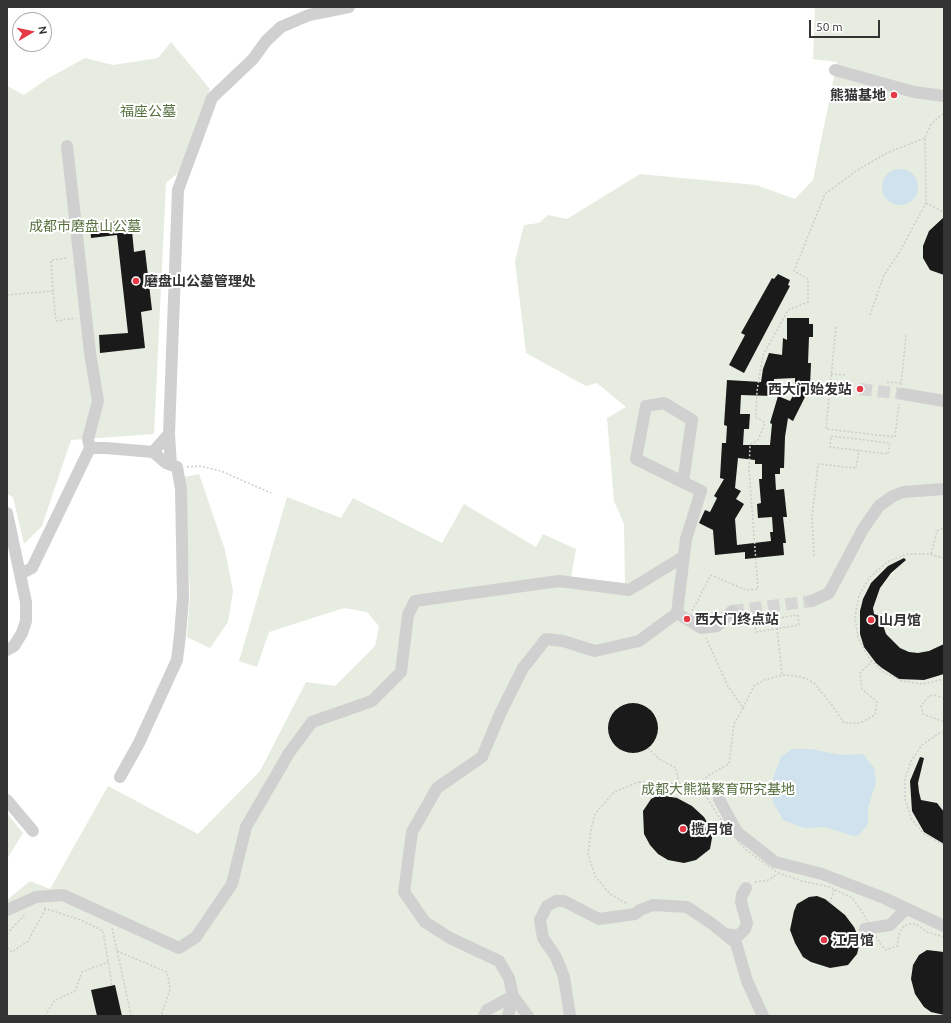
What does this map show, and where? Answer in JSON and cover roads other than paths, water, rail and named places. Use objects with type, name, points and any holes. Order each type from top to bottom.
[{"type":"street","points":[[120,777],[139,743],[176,660],[183,598],[181,489],[174,466],[169,434],[178,190],[212,98],[253,59],[266,41],[281,27],[309,15],[349,7]]},
{"type":"street","points":[[835,70],[914,92],[944,96]]},
{"type":"street","points":[[20,574],[32,568],[90,448],[88,439],[98,401],[90,353],[67,146]]},
{"type":"street","points":[[901,391],[944,401]]},
{"type":"street","points":[[682,616],[686,539],[701,491],[636,459],[646,406],[664,403],[692,420],[683,482]]},
{"type":"street","points":[[153,452],[169,434]]},
{"type":"street","points":[[90,448],[153,452],[174,466]]},
{"type":"street","points":[[812,601],[829,593],[863,529],[879,506],[893,496],[903,492],[944,489]]},
{"type":"street","points":[[7,513],[26,602],[26,622],[14,646],[7,650]]},
{"type":"street","points":[[7,910],[36,897],[63,895],[179,948],[196,937],[232,884],[246,827],[289,753],[312,722],[372,701],[402,672],[408,615],[416,601],[559,581],[629,590],[684,557]]},
{"type":"street","points":[[682,616],[701,628],[717,626],[732,611]]},
{"type":"street","points":[[528,1016],[513,996],[509,978],[499,961],[450,938],[426,922],[404,892],[412,832],[437,788],[482,757],[500,714],[523,668],[546,639],[563,641],[595,651],[639,641],[682,616]]},
{"type":"street","points":[[719,799],[738,832],[775,862],[822,874],[906,908],[944,926]]},
{"type":"street","points":[[7,800],[33,831]]},
{"type":"street","points":[[725,934],[738,936],[745,929],[747,923],[741,902],[742,895],[746,888]]},
{"type":"street","points":[[570,1016],[564,977],[556,957],[543,938],[540,920],[547,906],[556,901],[564,900],[599,919],[635,914],[640,910],[653,905],[687,907],[711,923],[736,943],[747,981],[763,1016]]},
{"type":"street","points":[[865,929],[890,925],[906,908]]},
{"type":"street","points":[[484,1016],[487,1010],[513,996]]},
{"type":"street","points":[[508,1016],[513,996]]},
{"type":"water","points":[[900,169],[910,172],[915,177],[918,187],[915,197],[910,202],[900,205],[890,202],[885,197],[882,187],[885,177],[890,172]]},
{"type":"water","points":[[792,749],[810,749],[841,755],[863,754],[874,768],[876,783],[868,807],[868,824],[859,835],[853,836],[826,827],[804,828],[783,820],[773,802],[772,781],[781,757]]},
{"type":"tunnel","points":[[860,389],[903,394]]},
{"type":"tunnel","points":[[732,611],[812,601]]},
{"type":"place","name":"熊猫基地","points":[[894,95]]},
{"type":"place","name":"磨盘山公墓管理处","points":[[136,281]]},
{"type":"place","name":"西大门始发站","points":[[860,389]]},
{"type":"place","name":"西大门终点站","points":[[687,619]]},
{"type":"place","name":"山月馆","points":[[871,620]]},
{"type":"place","name":"揽月馆","points":[[683,829]]},
{"type":"place","name":"江月馆","points":[[824,940]]},
{"type":"park label","name":"福座公墓","points":[[148,111]]},
{"type":"park label","name":"成都市磨盘山公墓","points":[[85,226]]},
{"type":"park label","name":"成都大熊猫繁育研究基地","points":[[718,789]]}]
